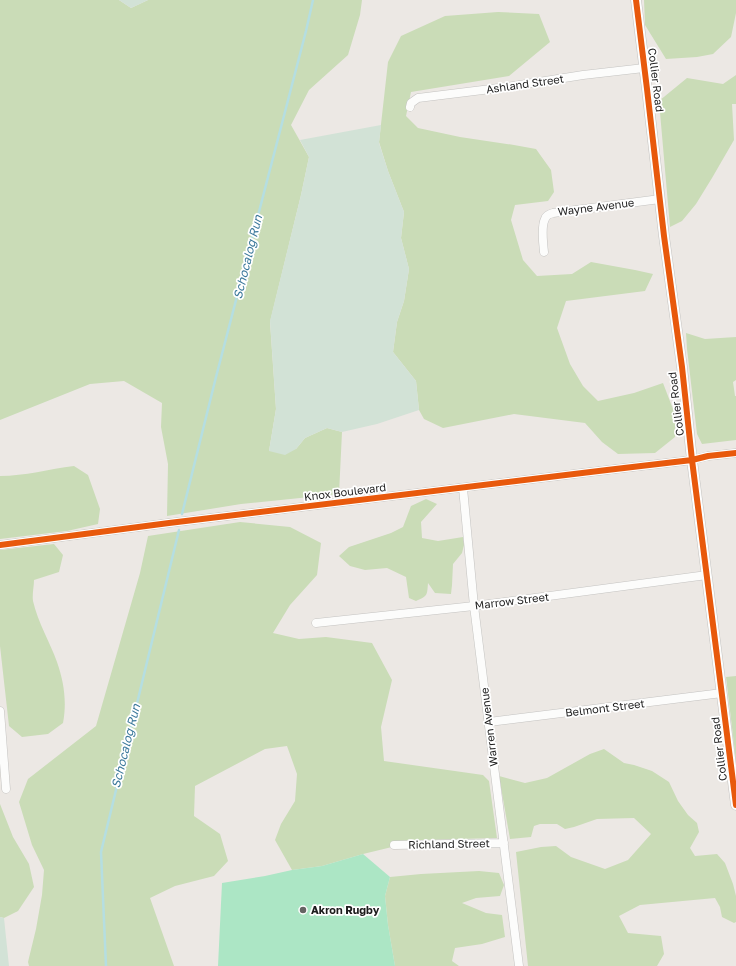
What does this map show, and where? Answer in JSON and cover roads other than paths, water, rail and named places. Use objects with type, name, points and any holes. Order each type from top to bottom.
[{"type":"street","name":"Collier Road","points":[[636,0],[736,805]]},
{"type":"street","name":"Ashland Street","points":[[410,107],[411,104],[418,98],[644,68]]},
{"type":"street","name":"Wayne Avenue","points":[[544,252],[543,227],[544,219],[548,215],[553,213],[660,199]]},
{"type":"street","name":"Knox Boulevard","points":[[0,545],[283,509],[692,460],[708,456],[736,453]]},
{"type":"street","name":"Warren Avenue","points":[[463,488],[474,606],[519,966]]},
{"type":"street","name":"Marrow Street","points":[[316,623],[474,606],[707,575]]},
{"type":"street","name":"Belmont Street","points":[[489,722],[722,693]]},
{"type":"street","points":[[0,711],[6,789]]},
{"type":"street","name":"Richland Street","points":[[394,845],[504,842]]},
{"type":"waterway","name":"Schocalog Run","points":[[182,514],[313,0]]},
{"type":"waterway","name":"Schocalog Run","points":[[106,966],[101,852],[179,530]]},
{"type":"place","name":"Akron Rugby","points":[[303,910]]}]
